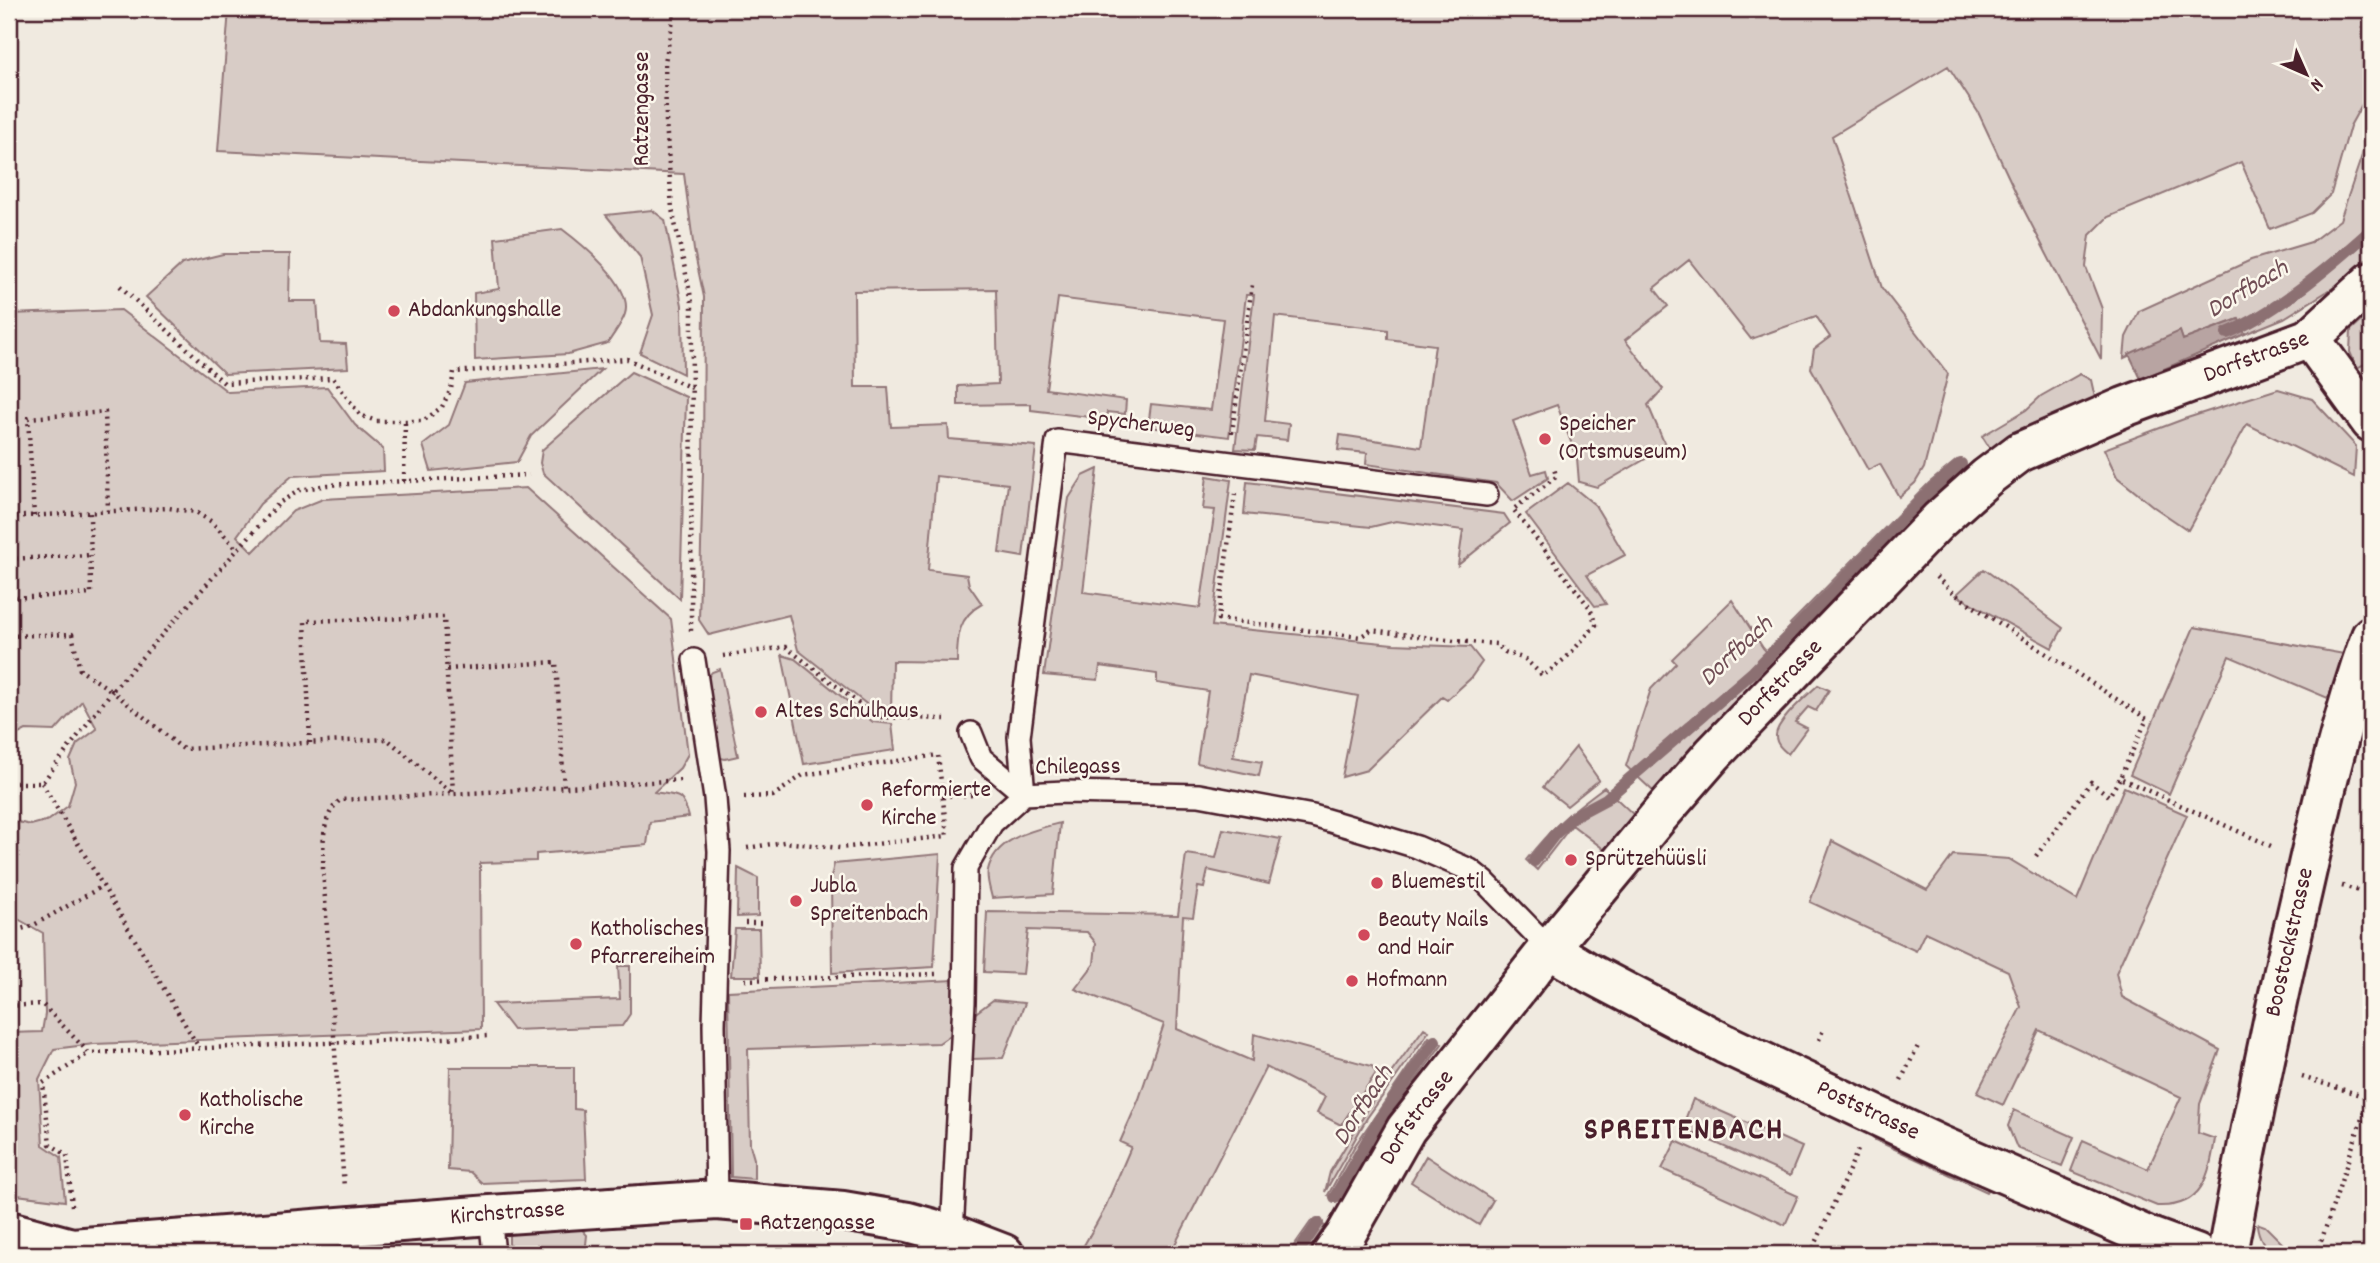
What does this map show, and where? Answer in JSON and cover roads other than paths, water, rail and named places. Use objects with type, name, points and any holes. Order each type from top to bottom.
[{"type":"street","name":"Dorfstrasse","points":[[1332,1254],[1406,1129],[1549,949],[1713,754],[1939,520],[2020,452],[2077,425],[2310,338],[2371,282]]},
{"type":"street","points":[[2310,338],[2371,422]]},
{"type":"street","name":"Boostockstrasse","points":[[2227,1254],[2271,1026],[2307,869],[2335,749],[2371,636]]},
{"type":"street","name":"Poststrasse","points":[[1549,949],[1725,1044],[1949,1149],[2147,1236],[2196,1254]]},
{"type":"street","name":"Kirchstrasse","points":[[9,1231],[72,1248],[717,1200],[843,1211],[908,1222],[952,1234],[1004,1254]]},
{"type":"lane","name":"Spycherweg","points":[[1024,794],[1019,737],[1057,441],[1488,495]]},
{"type":"lane","points":[[694,660],[713,788],[719,852],[714,1038],[717,1200]]},
{"type":"lane","points":[[971,733],[981,758],[1024,794]]},
{"type":"lane","name":"Chilegass","points":[[952,1234],[965,973],[966,867],[992,823],[1024,794],[1199,794],[1312,816],[1417,846],[1470,870],[1485,881],[1549,949]]},
{"type":"lane","points":[[490,1215],[494,1254]]},
{"type":"waterway","name":"Dorfbach","points":[[2227,333],[2284,301],[2371,230]]},
{"type":"waterway","name":"Dorfbach","points":[[1534,861],[1554,835],[1574,816],[1606,799],[1753,672],[1933,488],[1961,464]]},
{"type":"waterway","name":"Dorfbach","points":[[1335,1197],[1378,1122],[1435,1041]]},
{"type":"waterway","name":"Dorfbach","points":[[1297,1254],[1318,1223]]},
{"type":"place","name":"Abdankungshalle","points":[[394,311]]},
{"type":"place","name":"Speicher (Ortsmuseum)","points":[[1545,439]]},
{"type":"place","name":"Altes Schulhaus","points":[[761,712]]},
{"type":"place","name":"Reformierte Kirche","points":[[867,805]]},
{"type":"place","name":"Sprützehüüsli","points":[[1571,860]]},
{"type":"place","name":"Bluemestil","points":[[1377,883]]},
{"type":"place","name":"Jubla Spreitenbach","points":[[796,901]]},
{"type":"place","name":"Beauty Nails and Hair","points":[[1364,935]]},
{"type":"place","name":"Katholisches Pfarrereiheim","points":[[576,944]]},
{"type":"place","name":"Hofmann","points":[[1352,981]]},
{"type":"place","name":"Katholische Kirche","points":[[185,1115]]},
{"type":"place","name":"Ratzengasse","points":[[746,1224]]},
{"type":"district","name":"SPREITENBACH","points":[[1684,1132]]}]
